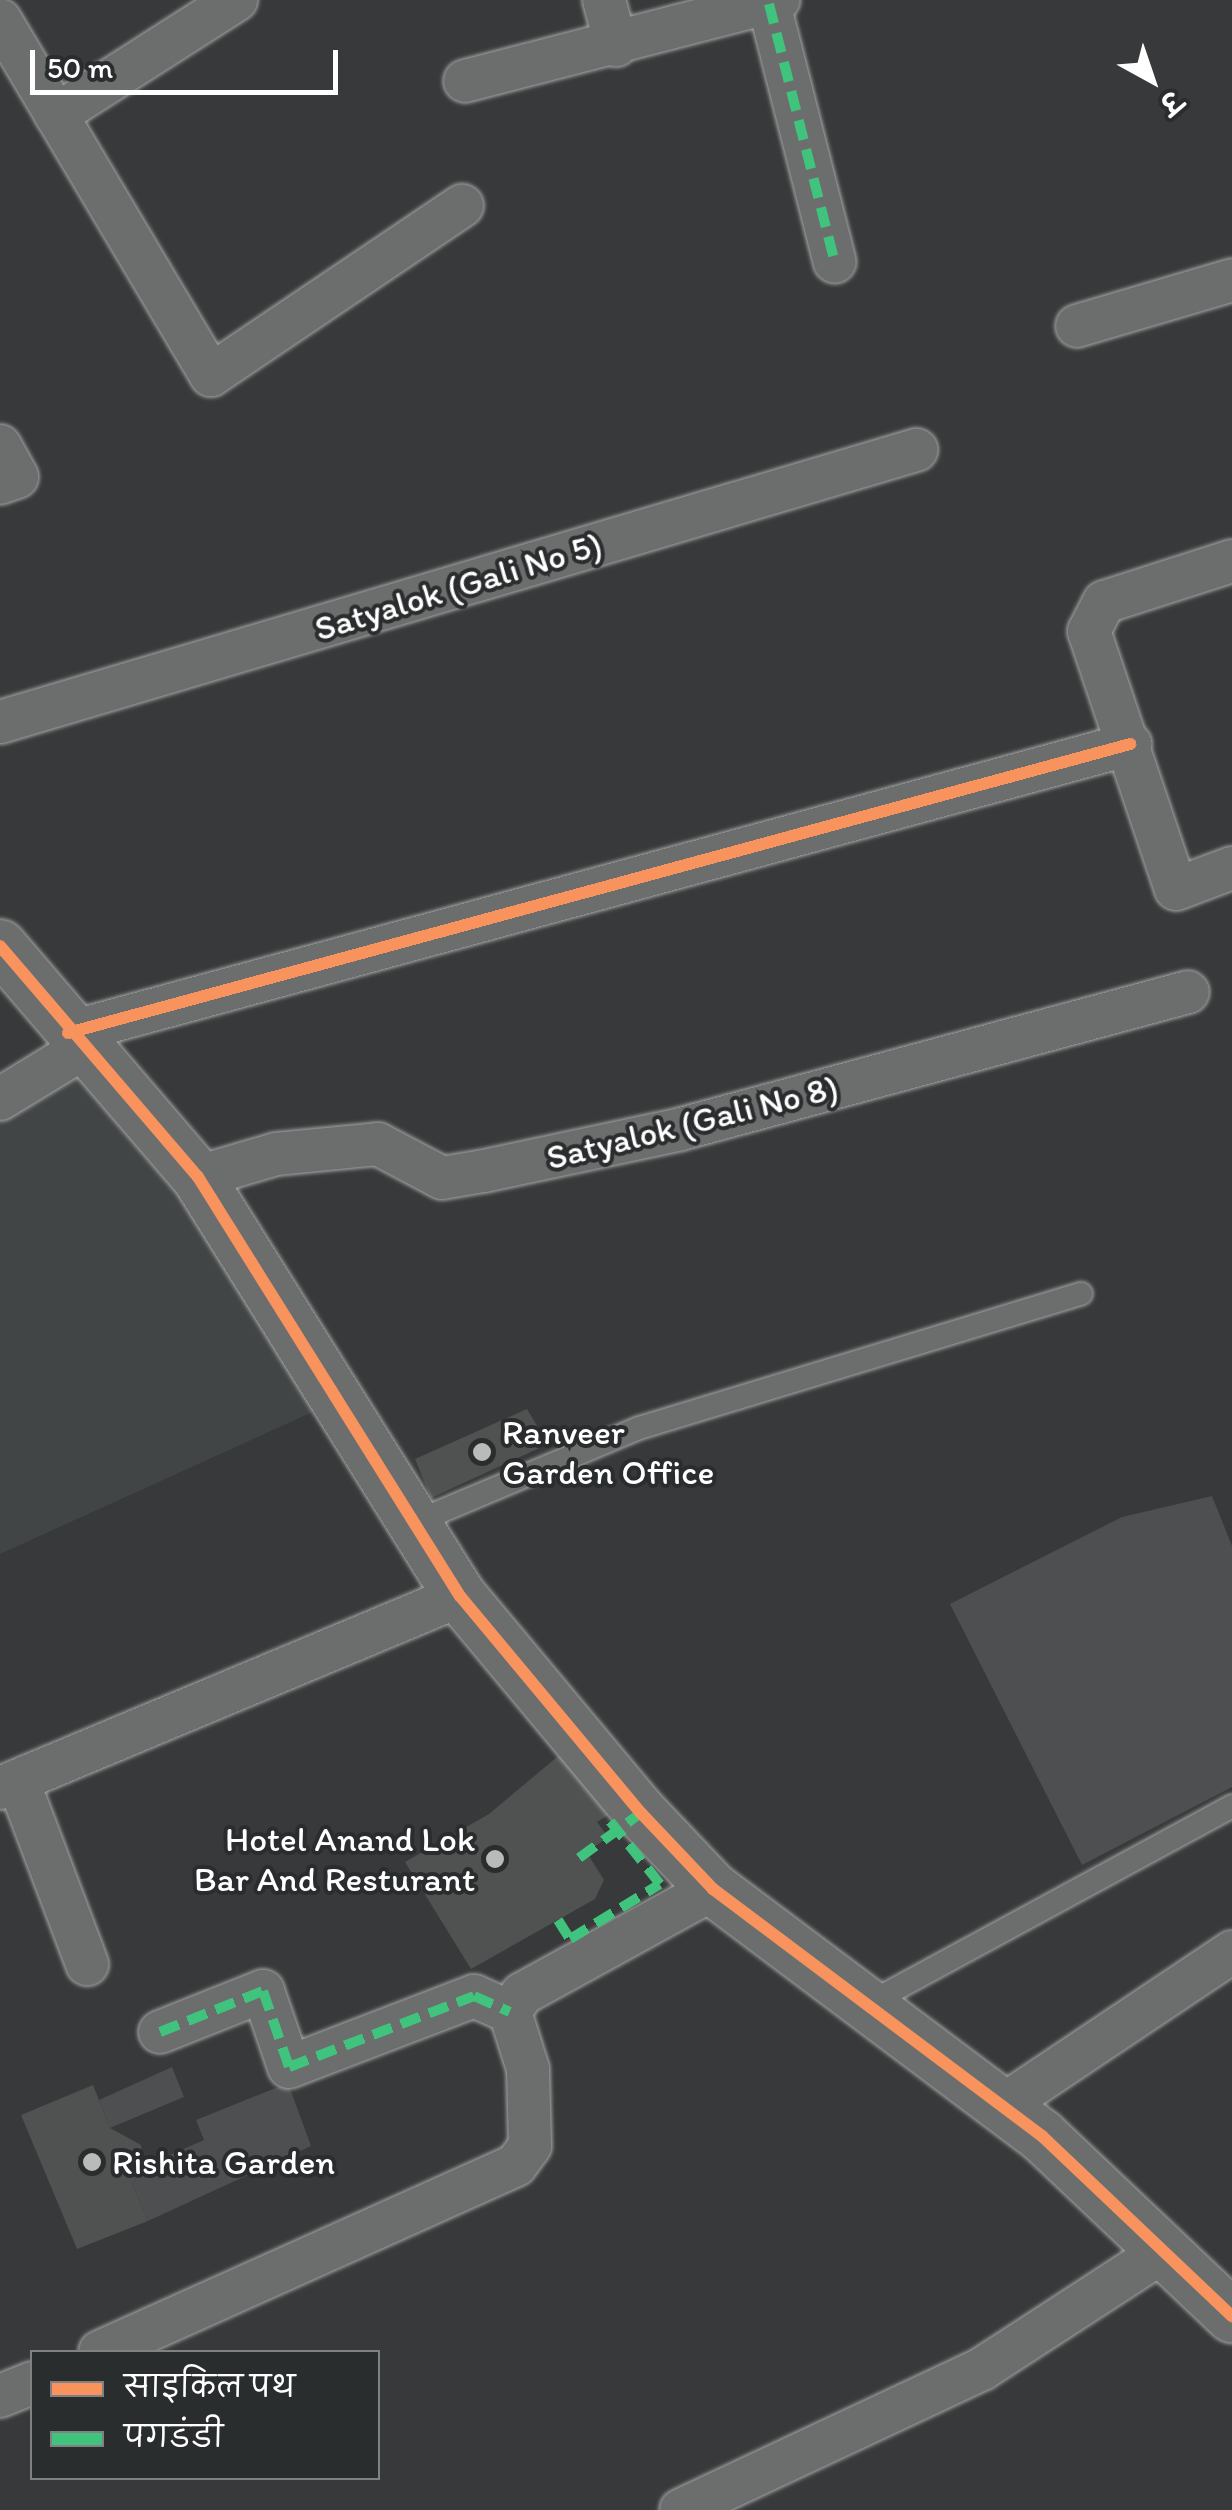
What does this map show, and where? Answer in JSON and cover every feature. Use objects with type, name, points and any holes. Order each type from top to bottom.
[{"type":"street","points":[[56,115],[236,0]]},
{"type":"street","points":[[604,0],[616,45]]},
{"type":"street","points":[[465,80],[616,45],[774,2],[835,262]]},
{"type":"street","points":[[0,20],[211,374],[462,206]]},
{"type":"street","points":[[1077,326],[1232,280]]},
{"type":"street","points":[[0,446],[17,477],[0,483]]},
{"type":"street","name":"Satyalok (Gali No 5)","points":[[0,722],[916,450]]},
{"type":"street","points":[[1232,561],[1104,602],[1092,614],[1089,631],[1176,889],[1232,868]]},
{"type":"street","points":[[0,1098],[76,1041],[1130,744]]},
{"type":"street","points":[[0,946],[76,1041],[198,1176],[418,1521],[460,1596],[713,1889],[1002,2106],[1162,2252],[1223,2294]]},
{"type":"street","name":"Satyalok (Gali No 8)","points":[[198,1176],[276,1154],[378,1144],[442,1178],[470,1174],[681,1129],[1188,992]]},
{"type":"street","points":[[88,1964],[9,1784],[460,1596]]},
{"type":"street","points":[[104,2350],[516,2165],[530,2146],[529,2087],[510,2012],[522,1994],[713,1889]]},
{"type":"street","points":[[1002,2106],[1232,1952]]},
{"type":"street","points":[[160,2032],[263,1991],[289,2067],[474,1996],[510,2012]]},
{"type":"street","points":[[681,2510],[982,2369],[1162,2252]]},
{"type":"street","points":[[0,2396],[30,2384]]},
{"type":"lane","points":[[418,1521],[639,1428],[1080,1294]]},
{"type":"lane","points":[[865,2006],[1232,1806]]},
{"type":"shaded area","points":[[92,1066],[328,1405],[0,1554],[0,1119]]},
{"type":"shaded area","points":[[1212,1496],[1232,1546],[1232,1787],[1082,1865],[950,1604],[1122,1517]]},
{"type":"shaded area","points":[[172,2067],[184,2097],[110,2128],[99,2100]]},
{"type":"shaded area","points":[[288,2083],[311,2146],[148,2221],[132,2184],[142,2167],[204,2140],[196,2120]]},
{"type":"building","name":"Ranveer Garden Office","points":[[527,1409],[548,1444],[431,1498],[415,1459]]},
{"type":"building","name":"Hotel Anand Lok Bar And Resturant","points":[[569,1747],[618,1809],[597,1822],[608,1837],[579,1858],[589,1856],[604,1880],[595,1899],[471,1969],[405,1862],[489,1814]]},
{"type":"building","name":"Rishita Garden","points":[[93,2085],[110,2128],[141,2145],[142,2167],[132,2184],[148,2221],[77,2249],[21,2115]]},
{"type":"marked path","points":[[769,4],[835,262]]},
{"type":"marked path","points":[[579,1858],[641,1813]]},
{"type":"marked path","points":[[558,1920],[570,1939],[660,1884],[606,1816]]},
{"type":"marked path","points":[[160,2032],[263,1991],[289,2067],[474,1996],[510,2012]]},
{"type":"cycle path","points":[[68,1033],[1130,744]]},
{"type":"cycle path","points":[[0,946],[198,1177],[460,1596],[641,1813],[713,1889],[1042,2136],[1232,2316]]},
{"type":"place","name":"Ranveer Garden Office","points":[[482,1452]]},
{"type":"place","name":"Hotel Anand Lok Bar And Resturant","points":[[495,1859]]},
{"type":"place","name":"Rishita Garden","points":[[92,2162]]}]
